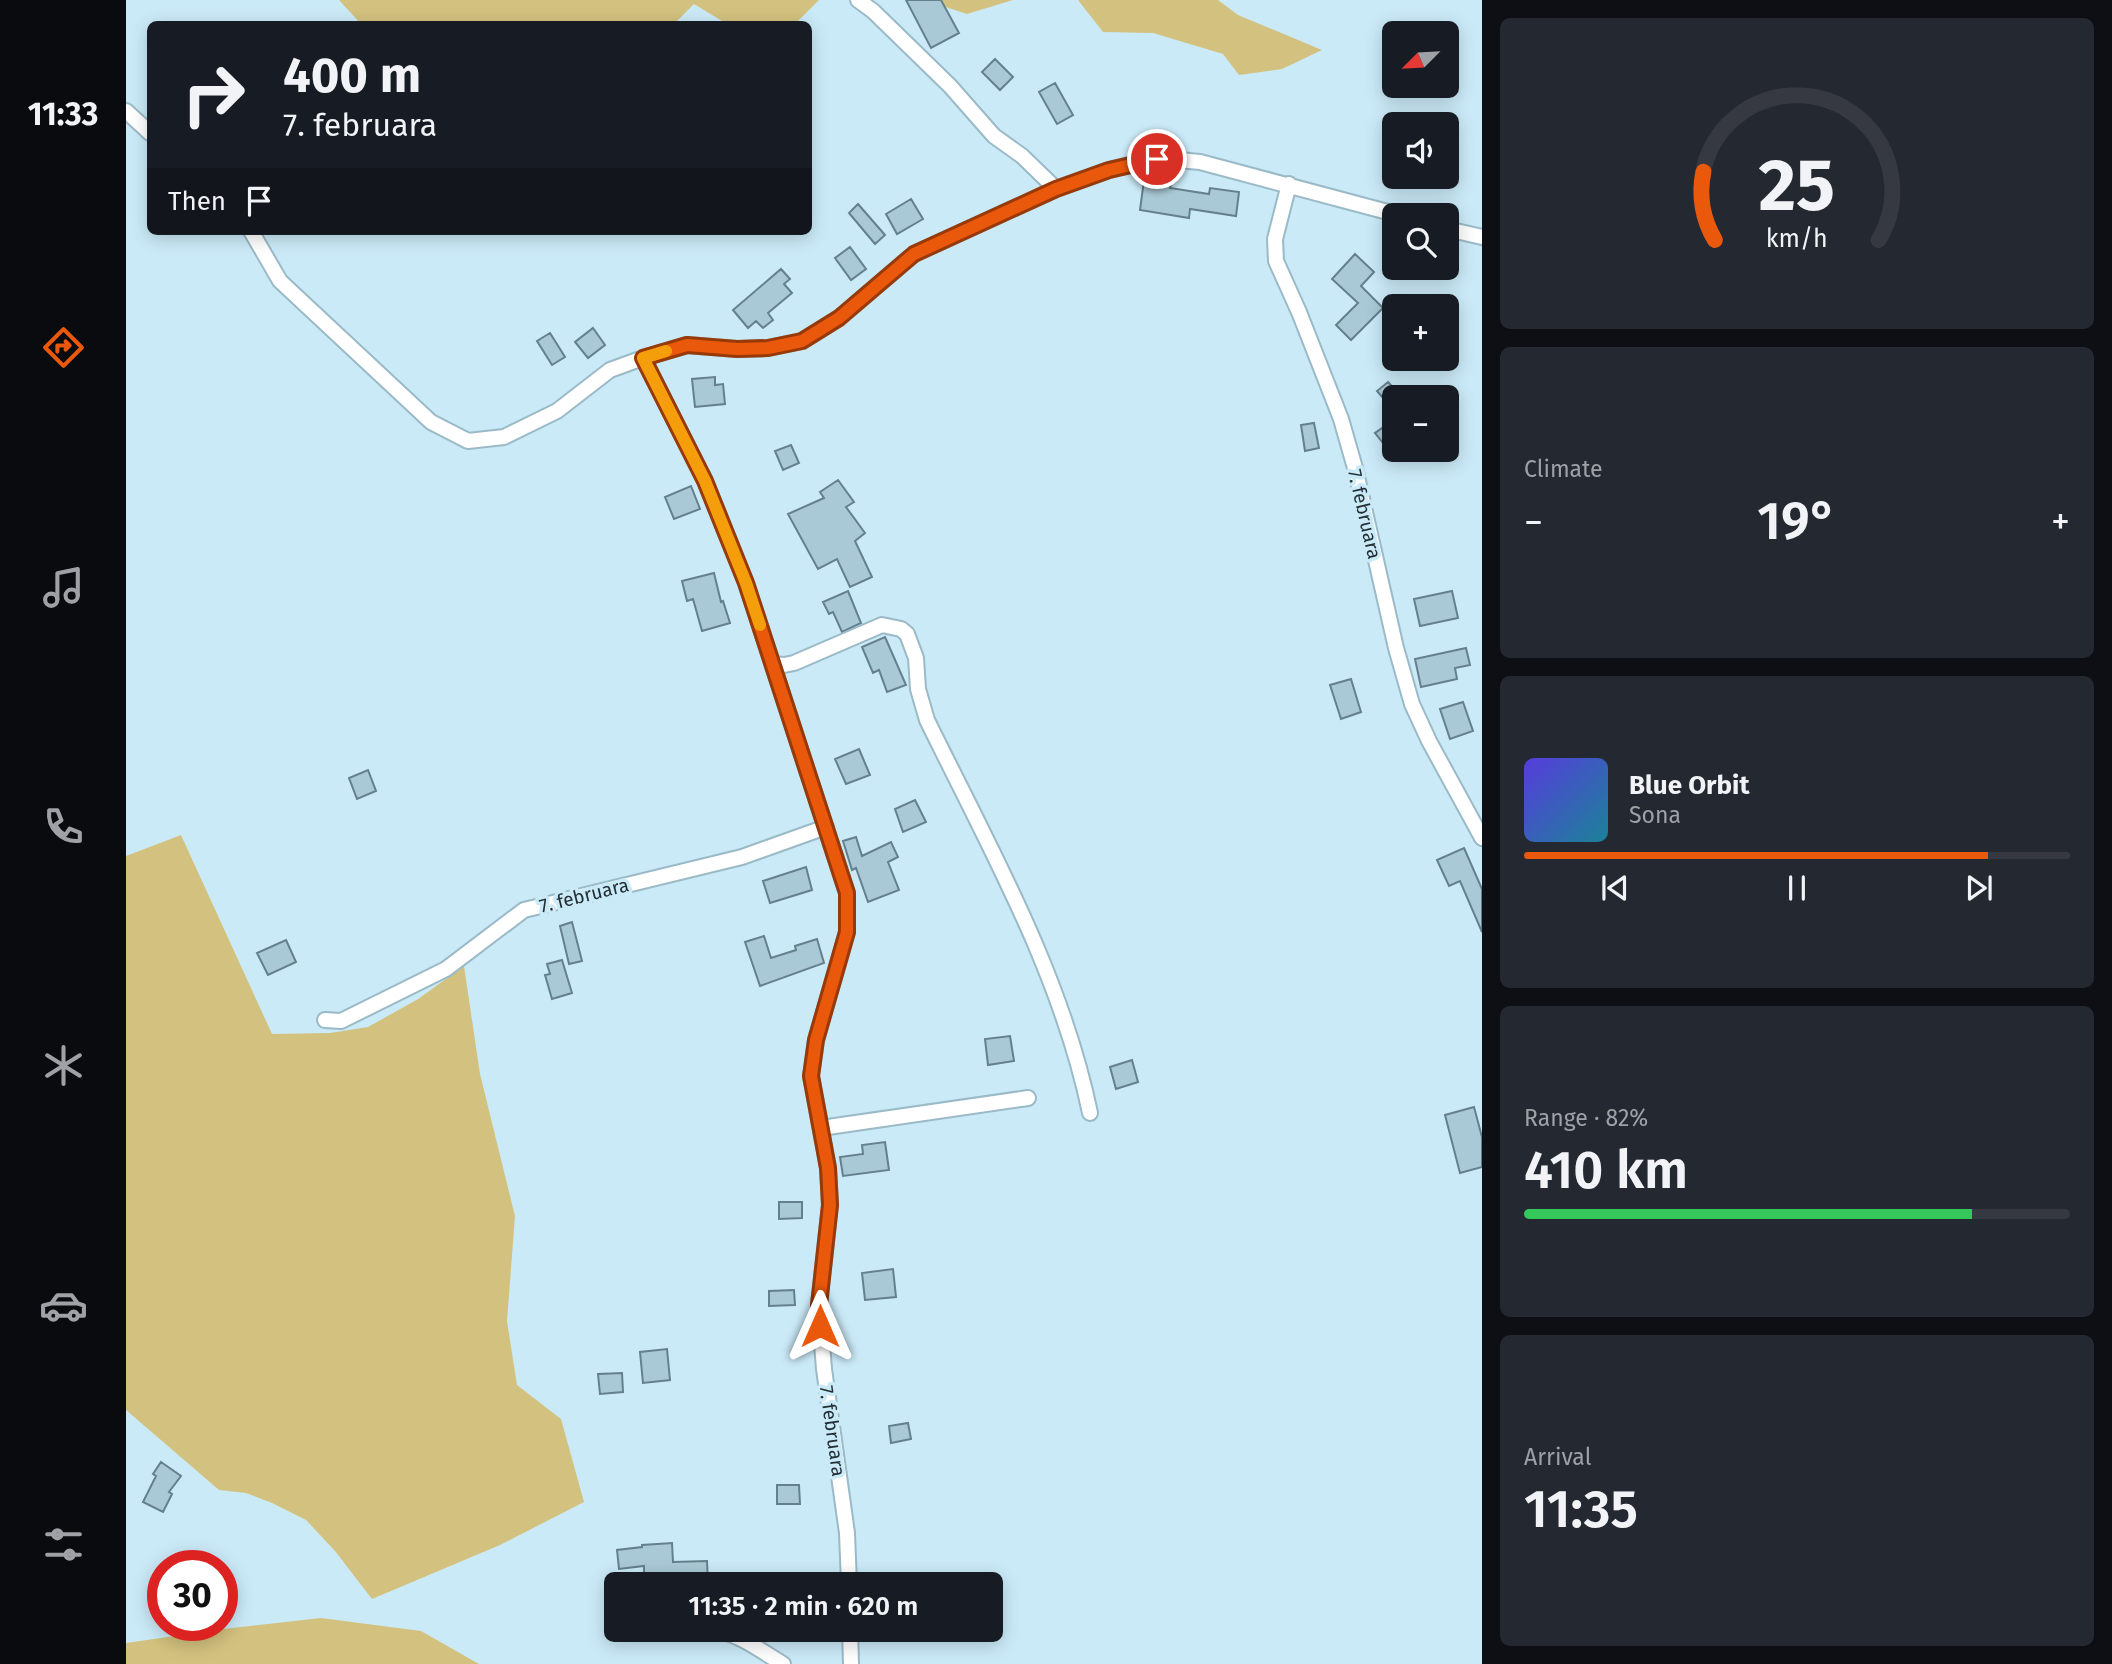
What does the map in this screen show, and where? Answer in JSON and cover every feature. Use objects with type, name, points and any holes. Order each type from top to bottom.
[{"type":"street","points":[[858,0],[950,86],[994,136],[1022,156],[1056,189]]},
{"type":"street","points":[[126,111],[147,130]]},
{"type":"street","points":[[253,235],[280,281],[431,422],[468,441],[504,437],[557,411],[610,370],[643,358],[687,345],[737,349],[768,348],[802,341],[839,318],[914,254],[1056,189],[1109,170],[1157,159],[1200,162],[1382,210]]},
{"type":"street","name":"7. februara","points":[[1289,184],[1275,239],[1276,261],[1299,312],[1340,419],[1355,468],[1396,648],[1412,704],[1482,838]]},
{"type":"street","points":[[1459,232],[1482,237]]},
{"type":"street","name":"7. februara","points":[[643,358],[705,481],[746,583],[847,893],[847,932],[813,1057],[811,1076],[828,1168],[830,1205],[819,1305],[824,1369],[847,1532],[849,1572]]},
{"type":"street","points":[[773,664],[794,663],[882,625],[901,629],[908,634],[916,658],[918,689],[927,720],[1033,936],[1074,1042],[1090,1113]]},
{"type":"street","name":"7. februara","points":[[325,1020],[341,1020],[434,976],[524,910],[742,857],[826,827]]},
{"type":"street","points":[[821,1128],[1028,1098]]},
{"type":"street","points":[[744,1642],[783,1664]]},
{"type":"street","points":[[850,1642],[851,1664]]},
{"type":"shaded area","points":[[339,0],[819,0],[798,21],[722,21],[694,4],[677,21],[358,21]]},
{"type":"shaded area","points":[[924,0],[1013,0],[967,14]]},
{"type":"shaded area","points":[[1078,0],[1218,0],[1238,15],[1322,50],[1282,69],[1239,75],[1223,54],[1153,33],[1103,32]]},
{"type":"shaded area","points":[[181,835],[272,1034],[330,1033],[368,1027],[418,999],[464,966],[480,1074],[515,1216],[507,1321],[517,1385],[561,1419],[584,1502],[500,1545],[372,1599],[335,1551],[306,1520],[246,1493],[219,1490],[126,1410],[126,856]]},
{"type":"shaded area","points":[[321,1618],[421,1631],[479,1664],[126,1664],[126,1643],[147,1640],[238,1641],[238,1627]]},
{"type":"building","points":[[906,0],[941,0],[959,33],[931,48]]},
{"type":"building","points":[[995,59],[1013,77],[1000,90],[982,72]]},
{"type":"building","points":[[1055,83],[1073,115],[1057,124],[1039,92]]},
{"type":"building","points":[[1144,180],[1171,184],[1170,188],[1209,194],[1210,188],[1239,192],[1236,216],[1190,209],[1189,218],[1140,210]]},
{"type":"building","points":[[911,199],[923,219],[897,234],[886,214]]},
{"type":"building","points":[[858,204],[885,235],[875,244],[849,213]]},
{"type":"building","points":[[850,247],[866,269],[851,280],[835,258]]},
{"type":"building","points":[[1355,254],[1374,272],[1361,286],[1382,309],[1351,340],[1336,325],[1358,303],[1332,279]]},
{"type":"building","points":[[781,269],[790,279],[784,284],[792,293],[768,313],[773,320],[763,328],[756,321],[748,328],[733,310]]},
{"type":"building","points":[[593,328],[605,345],[588,358],[575,342]]},
{"type":"building","points":[[550,333],[565,357],[552,365],[537,341]]},
{"type":"building","points":[[715,377],[715,385],[723,384],[725,404],[695,407],[692,379]]},
{"type":"building","points":[[1314,423],[1319,448],[1305,451],[1301,425]]},
{"type":"building","points":[[1382,428],[1382,442],[1375,433]]},
{"type":"building","points":[[791,445],[799,463],[783,470],[775,451]]},
{"type":"building","points":[[838,480],[854,502],[846,507],[865,533],[855,541],[872,577],[850,587],[837,559],[818,569],[788,514],[824,498],[820,492]]},
{"type":"building","points":[[691,486],[700,509],[674,519],[665,497]]},
{"type":"building","points":[[714,573],[721,602],[723,601],[730,623],[702,631],[693,599],[687,601],[682,581]]},
{"type":"building","points":[[848,591],[861,623],[842,632],[833,612],[829,614],[823,602]]},
{"type":"building","points":[[1452,591],[1458,618],[1420,626],[1414,599]]},
{"type":"building","points":[[885,637],[906,685],[887,692],[879,670],[873,673],[862,647]]},
{"type":"building","points":[[1466,648],[1470,665],[1455,668],[1457,679],[1421,687],[1415,659]]},
{"type":"building","points":[[1351,679],[1361,712],[1341,719],[1330,685]]},
{"type":"building","points":[[1463,702],[1473,731],[1450,739],[1440,709]]},
{"type":"building","points":[[859,749],[870,775],[846,784],[835,759]]},
{"type":"building","points":[[368,770],[376,791],[357,799],[349,778]]},
{"type":"building","points":[[915,800],[926,822],[903,832],[895,809]]},
{"type":"building","points":[[856,837],[862,856],[891,842],[898,857],[888,862],[899,890],[868,902],[856,868],[852,870],[843,841]]},
{"type":"building","points":[[1464,848],[1482,889],[1482,932],[1460,881],[1449,886],[1437,860]]},
{"type":"building","points":[[806,867],[812,890],[770,903],[763,881]]},
{"type":"building","points":[[572,922],[582,961],[569,964],[560,926]]},
{"type":"building","points":[[764,936],[771,958],[796,950],[795,946],[817,939],[824,963],[760,986],[745,942]]},
{"type":"building","points":[[286,940],[296,962],[268,975],[257,953]]},
{"type":"building","points":[[562,960],[572,993],[552,999],[545,975],[550,974],[547,964]]},
{"type":"building","points":[[1010,1036],[1014,1061],[988,1065],[985,1039]]},
{"type":"building","points":[[1132,1060],[1138,1082],[1116,1089],[1110,1067]]},
{"type":"building","points":[[1474,1107],[1482,1137],[1482,1167],[1460,1173],[1445,1115]]},
{"type":"building","points":[[885,1142],[889,1170],[843,1176],[840,1157],[863,1154],[862,1145]]},
{"type":"building","points":[[779,1202],[802,1202],[802,1218],[779,1219]]},
{"type":"building","points":[[893,1269],[896,1297],[865,1300],[862,1273]]},
{"type":"building","points":[[794,1290],[795,1305],[769,1306],[769,1291]]},
{"type":"building","points":[[667,1349],[670,1380],[643,1383],[640,1352]]},
{"type":"building","points":[[622,1373],[623,1392],[600,1394],[598,1374]]},
{"type":"building","points":[[908,1423],[911,1439],[891,1443],[889,1426]]},
{"type":"building","points":[[161,1462],[181,1476],[169,1492],[172,1494],[163,1512],[143,1502],[156,1476],[153,1474]]},
{"type":"building","points":[[777,1485],[799,1485],[800,1504],[777,1504]]},
{"type":"building","points":[[672,1543],[673,1562],[707,1561],[707,1572],[644,1572],[644,1566],[619,1569],[617,1550]]},
{"type":"slow traffic","points":[[666,351],[643,358],[705,481],[760,625]]},
{"type":"route","points":[[820,1326],[819,1305],[830,1205],[828,1168],[811,1076],[816,1040],[847,932],[847,893],[746,583],[705,481],[643,358],[687,345],[737,349],[768,348],[802,341],[839,318],[914,254],[1056,189],[1109,170],[1157,159]]}]
